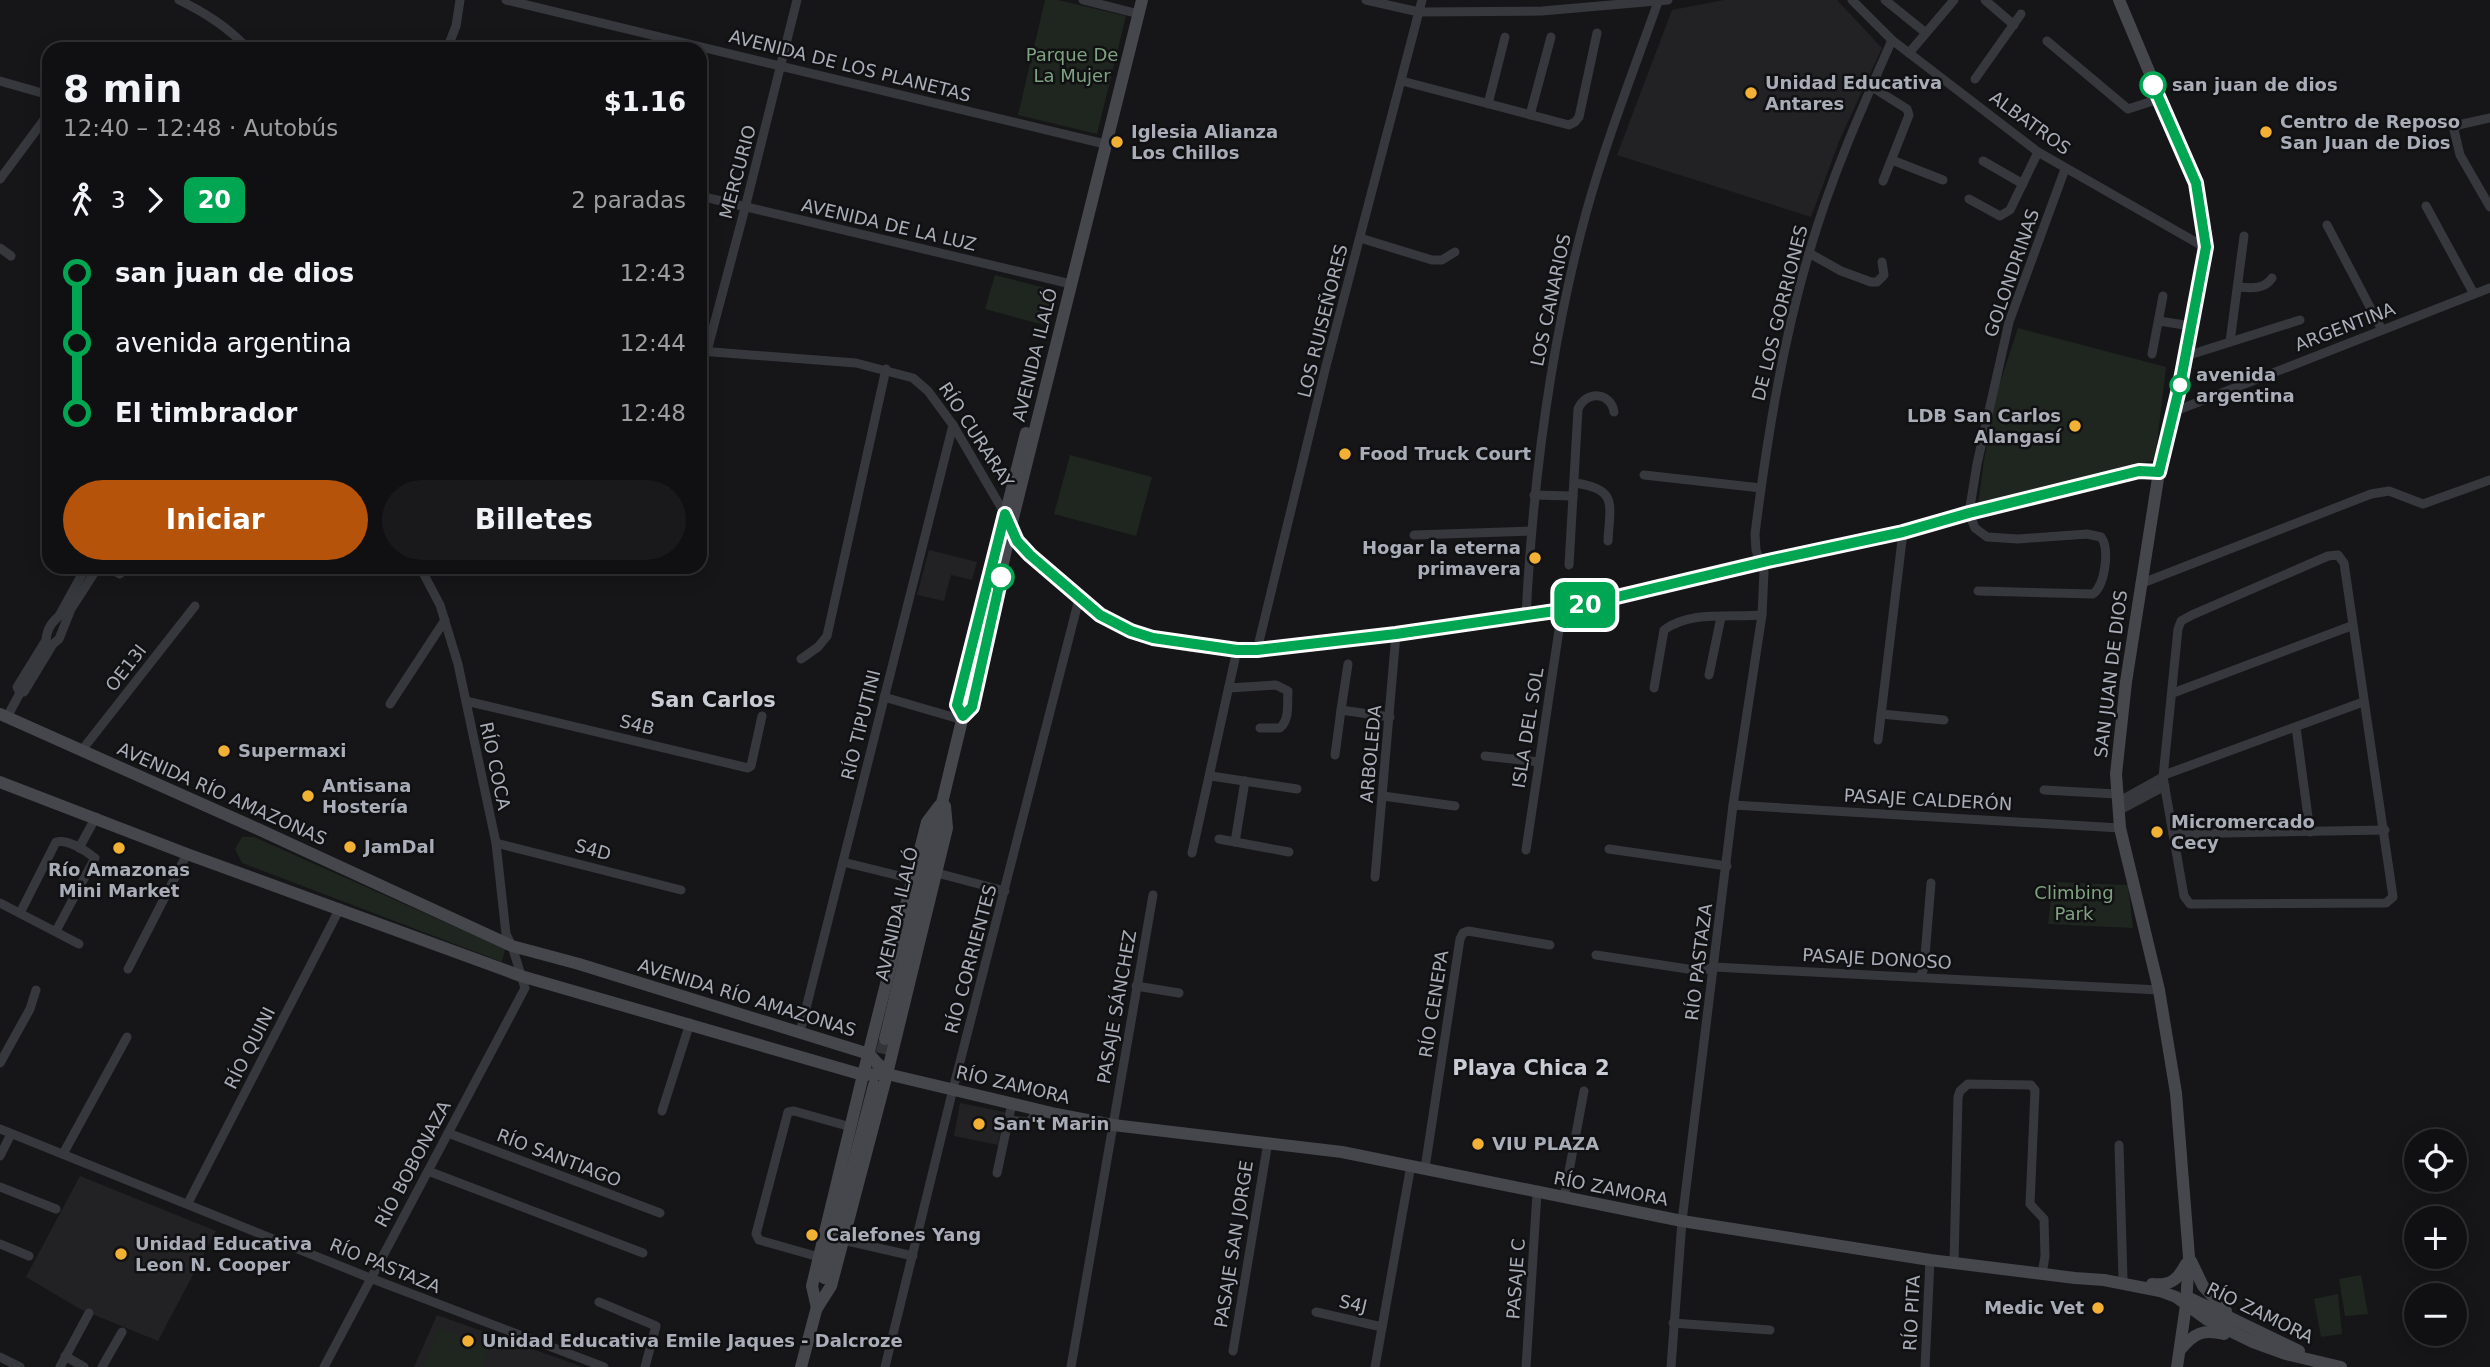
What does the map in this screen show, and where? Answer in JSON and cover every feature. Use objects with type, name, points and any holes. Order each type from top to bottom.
[{"type":"street","points":[[179,0],[197,9],[242,42]]},
{"type":"street","points":[[450,42],[456,26],[460,0]]},
{"type":"street","name":"AVENIDA DE LOS PLANETAS","points":[[506,0],[684,42]]},
{"type":"street","name":"MERCURIO","points":[[707,337],[745,208],[797,0]]},
{"type":"street","points":[[1083,0],[1138,7]]},
{"type":"street","points":[[1366,0],[1419,12],[1542,11],[1668,0]]},
{"type":"street","name":"LOS RUISEÑORES","points":[[1257,650],[1326,366],[1422,0]]},
{"type":"street","name":"ALBATROS","points":[[1852,0],[1892,40],[2038,152],[2206,247]]},
{"type":"street","points":[[1885,0],[1926,33]]},
{"type":"street","points":[[1909,53],[1954,0]]},
{"type":"street","points":[[1985,0],[2014,25]]},
{"type":"street","name":"SAN JUAN DE DIOS","points":[[2119,0],[2196,183],[2206,247],[2186,356],[2159,472],[2126,682],[2116,774],[2120,828],[2159,989],[2176,1093],[2189,1257],[2178,1367]]},
{"type":"street","name":"LOS CANARIOS","points":[[1526,616],[1534,495],[1545,405],[1586,214],[1610,135],[1658,2]]},
{"type":"street","name":"AVENIDA ILALÓ","points":[[963,718],[957,705],[1138,7]]},
{"type":"street","points":[[1975,79],[2021,14]]},
{"type":"street","points":[[1402,81],[1569,125],[1579,117],[1597,33]]},
{"type":"street","points":[[1488,104],[1505,37]]},
{"type":"street","points":[[1530,115],[1551,37]]},
{"type":"street","name":"DE LOS GORRIONES","points":[[1759,563],[1755,534],[1772,406],[1809,253],[1847,146],[1892,40]]},
{"type":"street","points":[[2047,41],[2128,109],[2159,99]]},
{"type":"street","name":"AVENIDA DE LOS PLANETAS","points":[[707,47],[1102,144]]},
{"type":"street","points":[[0,81],[42,93]]},
{"type":"street","points":[[1872,87],[1907,109],[1909,115],[1883,181]]},
{"type":"street","points":[[2490,118],[2458,125],[2454,130],[2460,155],[2490,207]]},
{"type":"street","points":[[0,179],[42,122]]},
{"type":"street","points":[[1969,199],[2000,215],[2005,214],[2010,210],[2038,152]]},
{"type":"street","points":[[1892,160],[1942,180]]},
{"type":"street","points":[[1983,162],[2023,184]]},
{"type":"street","name":"GOLONDRINAS","points":[[1969,513],[1977,464],[2009,322],[2065,169]]},
{"type":"street","name":"AVENIDA DE LA LUZ","points":[[707,198],[1067,283]]},
{"type":"street","points":[[2426,206],[2474,293]]},
{"type":"street","points":[[2327,225],[2382,330]]},
{"type":"street","points":[[2230,342],[2244,236]]},
{"type":"street","points":[[1360,238],[1432,260],[1442,260],[1455,252]]},
{"type":"street","points":[[0,248],[11,256]]},
{"type":"street","points":[[1809,253],[1841,271],[1871,282],[1877,282],[1884,275],[1882,262]]},
{"type":"street","points":[[2238,287],[2260,287],[2272,278]]},
{"type":"street","name":"AVENIDA ILALÓ","points":[[885,1039],[963,718],[972,707],[1067,283]]},
{"type":"street","name":"ARGENTINA","points":[[2173,412],[2490,288]]},
{"type":"street","points":[[2152,354],[2163,296]]},
{"type":"street","points":[[2186,356],[2300,320]]},
{"type":"street","points":[[2159,321],[2191,326]]},
{"type":"street","name":"RÍO CURARAY","points":[[707,351],[856,363],[886,369],[918,381],[953,425],[1005,514],[1017,541],[1079,599],[1100,615],[1131,631],[1177,642],[1237,650],[1396,634],[1562,610],[1903,532],[2139,471],[2159,472]]},
{"type":"street","points":[[801,659],[818,647],[827,636],[886,369]]},
{"type":"street","points":[[1569,565],[1578,409],[1587,396],[1597,396],[1613,405],[1614,412]]},
{"type":"street","name":"RÍO TIPUTINI","points":[[800,1032],[953,425]]},
{"type":"street","points":[[1644,475],[1761,488]]},
{"type":"street","points":[[2140,584],[2371,494],[2389,491],[2423,504],[2490,480]]},
{"type":"street","points":[[1575,483],[1601,489],[1607,494],[1608,541]]},
{"type":"street","points":[[1534,495],[1573,496]]},
{"type":"street","points":[[1969,513],[1975,528],[1987,537],[2018,539],[2087,534],[2101,537],[2105,544],[2101,583],[2099,590],[2093,594],[1978,591]]},
{"type":"street","points":[[1415,535],[1531,531]]},
{"type":"street","points":[[1878,740],[1903,532]]},
{"type":"street","points":[[2338,555],[2344,563],[2351,626],[2385,830],[2393,897],[2386,903],[2186,902],[2164,780],[2178,629],[2182,621],[2328,556],[2338,555]]},
{"type":"street","name":"RÍO PASTAZA","points":[[1671,1367],[1682,1221],[1733,805],[1762,615],[1764,572],[1759,563]]},
{"type":"street","points":[[4,716],[20,693],[18,687],[34,669],[50,642],[47,632],[62,617],[83,574]]},
{"type":"street","points":[[76,593],[92,574]]},
{"type":"street","name":"RÍO COCA","points":[[423,574],[440,605],[466,701],[496,843],[503,921],[521,976]]},
{"type":"street","name":"RÍO CORRIENTES","points":[[885,1367],[953,1089],[1079,599]]},
{"type":"street","name":"OE13I","points":[[82,750],[195,606]]},
{"type":"street","name":"ISLA DEL SOL","points":[[1526,850],[1562,610]]},
{"type":"street","points":[[1654,688],[1664,630],[1688,618],[1762,615]]},
{"type":"street","points":[[1709,675],[1721,617]]},
{"type":"street","points":[[390,704],[445,620]]},
{"type":"street","points":[[2173,693],[2351,626]]},
{"type":"street","name":"ARBOLEDA","points":[[1375,877],[1396,634]]},
{"type":"street","points":[[1192,853],[1237,650]]},
{"type":"street","points":[[1335,755],[1348,664]]},
{"type":"street","points":[[1229,688],[1276,685],[1288,691],[1287,718],[1284,725],[1280,728],[1260,728]]},
{"type":"street","points":[[884,697],[963,718]]},
{"type":"street","name":"S4B","points":[[466,701],[748,768],[751,766],[762,716]]},
{"type":"street","points":[[2044,790],[2117,802],[2164,780],[2363,702]]},
{"type":"street","points":[[1341,710],[1390,717]]},
{"type":"street","points":[[1881,714],[1944,720]]},
{"type":"street","name":"AVENIDA RÍO AMAZONAS","points":[[4,716],[512,946],[579,964],[869,1054],[887,1073]]},
{"type":"street","points":[[2296,727],[2310,832]]},
{"type":"street","points":[[1485,756],[1539,762]]},
{"type":"street","points":[[1210,776],[1297,789]]},
{"type":"street","points":[[1235,842],[1245,781]]},
{"type":"street","points":[[0,782],[521,976],[863,1075],[887,1073]]},
{"type":"street","points":[[1383,796],[1455,806]]},
{"type":"street","points":[[817,1308],[831,1286],[937,873],[947,828],[944,799]]},
{"type":"street","points":[[817,1308],[812,1286],[863,1075],[927,822],[944,799]]},
{"type":"street","name":"PASAJE CALDERÓN","points":[[1733,805],[2120,828]]},
{"type":"street","points":[[79,848],[96,817]]},
{"type":"street","points":[[2173,834],[2385,830]]},
{"type":"street","points":[[1219,839],[1289,852]]},
{"type":"street","points":[[20,913],[56,842],[62,840],[79,848],[95,858],[56,931]]},
{"type":"street","name":"S4D","points":[[496,843],[681,890]]},
{"type":"street","points":[[1609,849],[1727,866]]},
{"type":"street","points":[[128,969],[187,853]]},
{"type":"street","points":[[843,862],[912,879]]},
{"type":"street","points":[[937,873],[1005,891]]},
{"type":"street","points":[[1920,977],[1924,968],[1931,883]]},
{"type":"street","name":"PASAJE SÁNCHEZ","points":[[1075,1366],[1153,895]]},
{"type":"street","points":[[0,904],[79,944]]},
{"type":"street","name":"RÍO QUINI","points":[[188,1203],[340,908]]},
{"type":"street","name":"RÍO CENEPA","points":[[1425,1168],[1463,933],[1468,931],[1550,945]]},
{"type":"street","name":"PASAJE DONOSO","points":[[1596,955],[1701,971],[1714,967],[2159,989]]},
{"type":"street","name":"RÍO BOBONAZA","points":[[324,1367],[525,988],[521,976]]},
{"type":"street","points":[[1136,986],[1179,993]]},
{"type":"street","points":[[0,1063],[30,1009],[36,990]]},
{"type":"street","points":[[662,1111],[690,1023]]},
{"type":"street","points":[[64,1154],[127,1037]]},
{"type":"street","name":"RÍO ZAMORA","points":[[887,1073],[1113,1125],[1342,1152],[1682,1221],[1930,1260],[2104,1280],[2160,1291],[2246,1325],[2318,1361]]},
{"type":"street","points":[[1954,1263],[1960,1091],[1968,1084],[2031,1085],[2035,1090],[2030,1205],[2044,1219],[2045,1256],[2042,1274]]},
{"type":"street","points":[[801,1367],[874,1085]]},
{"type":"street","points":[[1564,1198],[1584,1091]]},
{"type":"street","points":[[997,1173],[1012,1103]]},
{"type":"street","points":[[1009,1120],[1028,1122],[1033,1118],[1035,1109]]},
{"type":"street","points":[[819,1257],[761,1241],[756,1234],[788,1112],[794,1111],[851,1127]]},
{"type":"street","name":"RÍO PASTAZA","points":[[0,1129],[370,1278],[604,1367]]},
{"type":"street","name":"RÍO SANTIAGO","points":[[448,1133],[660,1213]]},
{"type":"street","points":[[0,1156],[11,1134]]},
{"type":"street","name":"PASAJE SAN JORGE","points":[[1233,1351],[1268,1142]]},
{"type":"street","points":[[2119,1145],[2123,1279]]},
{"type":"street","points":[[1376,1367],[1411,1165]]},
{"type":"street","points":[[428,1171],[643,1253]]},
{"type":"street","points":[[0,1187],[56,1209]]},
{"type":"street","name":"PASAJE C","points":[[1526,1367],[1537,1193]]},
{"type":"street","points":[[843,1240],[913,1256]]},
{"type":"street","points":[[0,1244],[29,1256]]},
{"type":"street","points":[[2104,1280],[2112,1277],[2167,1284],[2175,1281],[2182,1273],[2189,1257]]},
{"type":"street","points":[[2189,1257],[2196,1275],[2208,1293],[2224,1310],[2246,1325]]},
{"type":"street","name":"RÍO PITA","points":[[1925,1367],[1930,1260]]},
{"type":"street","points":[[2160,1291],[2176,1305],[2184,1322]]},
{"type":"street","name":"RÍO ZAMORA","points":[[2186,1301],[2206,1319],[2253,1342],[2286,1354],[2341,1367]]},
{"type":"street","points":[[599,1302],[656,1326],[645,1367]]},
{"type":"street","name":"S4J","points":[[1316,1312],[1382,1327]]},
{"type":"street","points":[[60,1367],[89,1313]]},
{"type":"street","points":[[1673,1323],[1770,1330]]},
{"type":"street","points":[[2180,1350],[2191,1337],[2200,1332],[2210,1331],[2253,1342]]},
{"type":"street","points":[[102,1367],[121,1332]]},
{"type":"street","points":[[65,1356],[84,1367]]},
{"type":"street","points":[[0,1357],[20,1367]]},
{"type":"shaded area","name":"Unidad Educativa Antares","points":[[1724,0],[1837,0],[1882,48],[1840,139],[1811,217],[1617,155],[1672,10]]},
{"type":"shaded area","points":[[929,550],[977,562],[972,580],[951,575],[944,601],[917,595]]},
{"type":"shaded area","name":"San't Marin","points":[[960,1103],[1005,1112],[998,1145],[954,1136]]},
{"type":"shaded area","name":"Unidad Educativa Leon N. Cooper","points":[[80,1176],[216,1231],[158,1341],[80,1309],[26,1277]]},
{"type":"shaded area","name":"Unidad Educativa Emile Jaques - Dalcroze","points":[[437,1315],[583,1367],[414,1367]]},
{"type":"green space","name":"Parque De La Mujer","points":[[1045,0],[1058,0],[1126,16],[1097,134],[1018,115]]},
{"type":"green space","points":[[995,275],[1053,290],[1044,325],[985,309]]},
{"type":"green space","name":"LDB San Carlos Alangasí","points":[[2018,328],[2166,367],[2155,460],[1978,505],[1997,392]]},
{"type":"green space","points":[[1070,455],[1152,477],[1136,536],[1054,514]]},
{"type":"green space","points":[[242,837],[254,837],[505,949],[502,962],[242,863],[235,849]]},
{"type":"green space","name":"Climbing Park","points":[[2053,882],[2128,885],[2133,928],[2048,924]]},
{"type":"green space","points":[[2361,1275],[2368,1314],[2345,1316],[2339,1279]]},
{"type":"green space","points":[[2338,1294],[2342,1334],[2321,1337],[2314,1299]]},
{"type":"green space","points":[[439,1328],[490,1348],[482,1367],[423,1367]]},
{"type":"tunnel","points":[[877,1071],[885,1039]]},
{"type":"bus line","name":"20","points":[[1001,577],[972,707],[963,716],[957,705],[1005,514],[1017,541],[1030,555],[1100,615],[1131,631],[1153,638],[1237,650],[1257,650],[1396,634],[1562,610],[1903,532],[2139,471],[2159,472],[2180,385],[2206,247],[2196,183],[2153,85]]},
{"type":"place","name":"san juan de dios","points":[[2153,85]]},
{"type":"place","name":"Unidad Educativa Antares","points":[[1751,93]]},
{"type":"place","name":"Centro de Reposo San Juan de Dios","points":[[2266,132]]},
{"type":"place","name":"Iglesia Alianza Los Chillos","points":[[1117,142]]},
{"type":"place","name":"avenida argentina","points":[[2180,385]]},
{"type":"place","name":"LDB San Carlos Alangasí","points":[[2075,426]]},
{"type":"place","name":"Food Truck Court","points":[[1345,454]]},
{"type":"place","name":"Hogar la eterna primavera","points":[[1535,558]]},
{"type":"place","name":"Supermaxi","points":[[224,751]]},
{"type":"place","name":"Antisana Hostería","points":[[308,796]]},
{"type":"place","name":"Micromercado Cecy","points":[[2157,832]]},
{"type":"place","name":"JamDal","points":[[350,847]]},
{"type":"place","name":"Río Amazonas Mini Market","points":[[119,848]]},
{"type":"place","name":"San't Marin","points":[[979,1124]]},
{"type":"place","name":"VIU PLAZA","points":[[1478,1144]]},
{"type":"place","name":"Calefones Yang","points":[[812,1235]]},
{"type":"place","name":"Unidad Educativa Leon N. Cooper","points":[[121,1254]]},
{"type":"place","name":"Medic Vet","points":[[2098,1308]]},
{"type":"place","name":"Unidad Educativa Emile Jaques - Dalcroze","points":[[468,1341]]},
{"type":"district","name":"San Carlos","points":[[713,700]]},
{"type":"district","name":"Playa Chica 2","points":[[1531,1068]]}]
